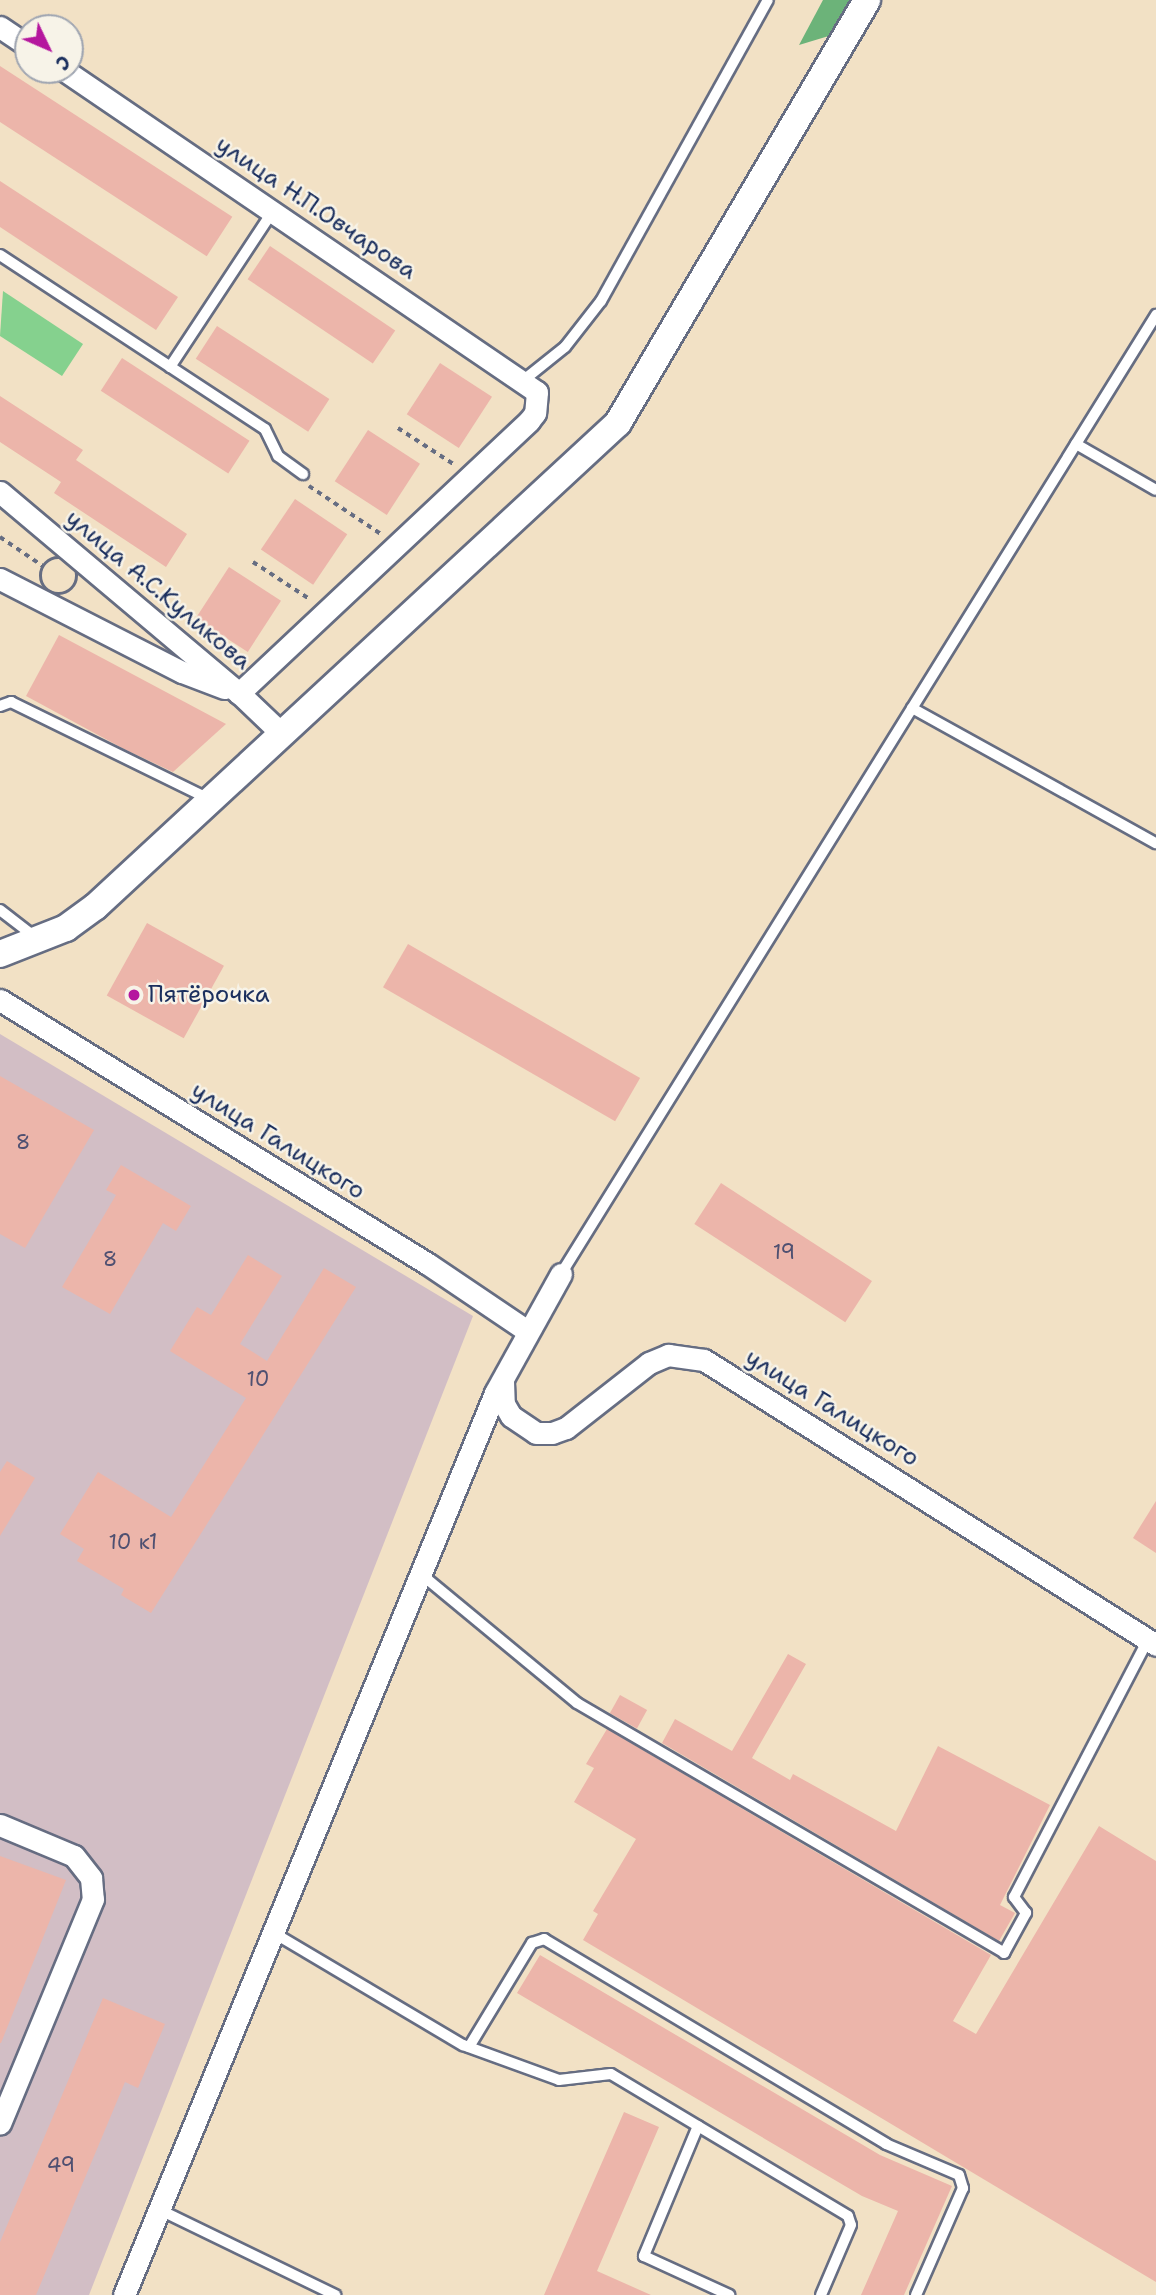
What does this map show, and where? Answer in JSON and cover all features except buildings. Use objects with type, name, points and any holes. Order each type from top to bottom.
[{"type":"street","points":[[0,954],[40,941],[95,906],[280,732],[618,423],[867,0]]},
{"type":"street","name":"улица Н.П.Овчарова","points":[[84,83],[531,386]]},
{"type":"street","points":[[280,732],[239,693],[529,422],[538,401],[531,386]]},
{"type":"street","name":"улица А.С.Куликова","points":[[0,492],[239,693]]},
{"type":"street","name":"улица А.С.Куликова","points":[[0,579],[182,672],[239,693]]},
{"type":"street","name":"улица Галицкого","points":[[0,1000],[428,1264],[526,1330]]},
{"type":"street","points":[[124,2295],[503,1375],[526,1330],[561,1274]]},
{"type":"street","name":"улица Галицкого","points":[[503,1375],[504,1404],[511,1416],[536,1433],[552,1433],[566,1428],[649,1363],[668,1355],[704,1360],[1152,1643]]},
{"type":"street","points":[[0,1825],[74,1856],[92,1878],[93,1899],[0,2123]]},
{"type":"lane","points":[[531,386],[601,301],[768,0]]},
{"type":"lane","points":[[170,367],[273,211]]},
{"type":"lane","points":[[0,255],[265,429],[278,456],[303,474]]},
{"type":"lane","points":[[561,1274],[1156,315]]},
{"type":"lane","points":[[1076,444],[1156,490]]},
{"type":"lane","points":[[0,706],[11,702],[209,799]]},
{"type":"lane","points":[[912,708],[1156,843]]},
{"type":"lane","points":[[0,910],[40,941]]},
{"type":"lane","points":[[421,1574],[577,1703],[1004,1953],[1026,1913],[1014,1897],[1152,1643]]},
{"type":"lane","points":[[274,1933],[469,2048],[559,2080],[611,2074],[851,2220],[821,2295]]},
{"type":"lane","points":[[469,2048],[532,1943],[544,1938],[886,2144],[959,2175],[963,2188],[916,2295]]},
{"type":"lane","points":[[698,2126],[644,2256],[729,2295]]},
{"type":"lane","points":[[160,2210],[335,2295]]},
{"type":"path","points":[[398,428],[471,476]]},
{"type":"path","points":[[303,474],[306,484],[397,545]]},
{"type":"path","points":[[0,537],[43,566]]},
{"type":"path","points":[[60,555],[77,569],[75,588],[59,596],[40,586],[43,566],[60,555]]},
{"type":"path","points":[[253,562],[327,611]]},
{"type":"shaded area","points":[[0,1034],[473,1316],[89,2295],[0,2295]]},
{"type":"green space","points":[[823,0],[852,0],[832,35],[799,45]]},
{"type":"green space","points":[[3,291],[83,344],[62,376],[0,336]]},
{"type":"place","name":"Пятёрочка","points":[[134,995]]}]
